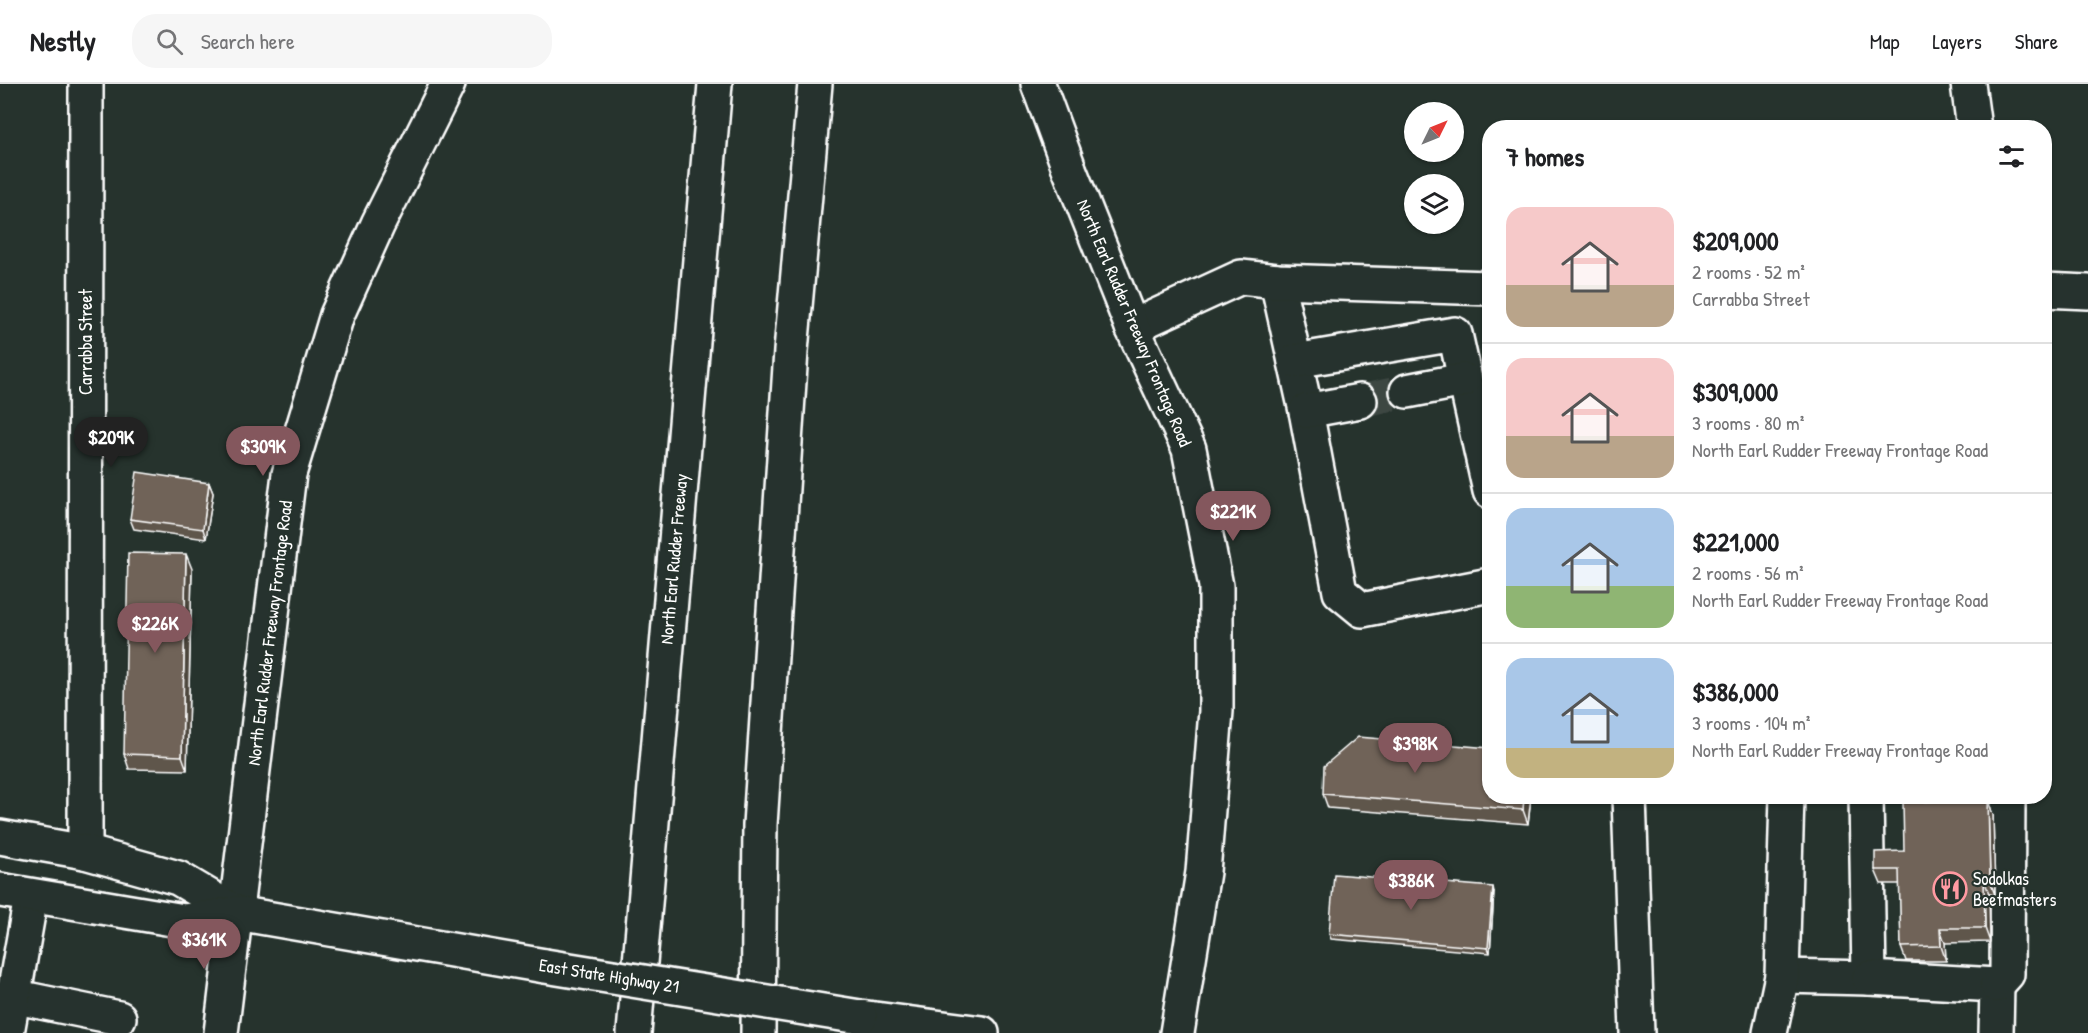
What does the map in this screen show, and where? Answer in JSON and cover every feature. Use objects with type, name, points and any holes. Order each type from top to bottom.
[{"type":"main road","name":"Carrabba Street","points":[[85,852],[86,84]]},
{"type":"main road","name":"North Earl Rudder Freeway Frontage Road","points":[[221,1033],[289,474],[337,315],[378,224],[448,84]]},
{"type":"main road","name":"North Earl Rudder Freeway","points":[[634,1033],[715,84]]},
{"type":"main road","points":[[758,1033],[760,825],[791,351],[815,84]]},
{"type":"main road","name":"North Earl Rudder Freeway Frontage Road","points":[[1038,84],[1132,327],[1189,449],[1216,586],[1216,711],[1203,872],[1177,1033]]},
{"type":"main road","points":[[1968,84],[1973,120]]},
{"type":"main road","points":[[1132,327],[1241,277],[1277,281],[1482,288]]},
{"type":"main road","points":[[1277,281],[1306,411],[1340,592],[1362,610],[1482,587]]},
{"type":"main road","points":[[2052,290],[2088,291]]},
{"type":"main road","points":[[1294,361],[1455,334],[1482,457]]},
{"type":"main road","points":[[1407,391],[1464,380]]},
{"type":"main road","points":[[1306,411],[1360,400]]},
{"type":"main road","points":[[1629,804],[1637,1033]]},
{"type":"main road","points":[[1770,1033],[1782,976],[1787,804]]},
{"type":"main road","points":[[1867,804],[1879,876],[1869,978]]},
{"type":"main road","points":[[1996,1033],[1997,985],[2007,974],[2008,804]]},
{"type":"main road","name":"East State Highway 21","points":[[0,837],[85,852],[178,878],[237,913]]},
{"type":"main road","name":"East State Highway 21","points":[[15,893],[184,921],[237,913],[860,1017],[982,1033]]},
{"type":"main road","points":[[7,1033],[12,996],[15,893]]},
{"type":"main road","points":[[1782,976],[1997,985]]},
{"type":"main road","points":[[12,996],[119,1018]]},
{"type":"building","points":[[137,472],[209,483],[203,529],[130,519]]},
{"type":"building","points":[[128,553],[186,554],[182,756],[124,754]]},
{"type":"building","points":[[1358,737],[1482,747],[1482,804],[1523,804],[1523,810],[1323,794],[1324,766]]},
{"type":"building","name":"Sodolkas Beefmasters","points":[[1903,804],[1988,804],[1990,881],[1984,879],[1985,928],[1940,928],[1941,946],[1901,947],[1899,870],[1875,870],[1875,852],[1904,851]]},
{"type":"building","points":[[1334,874],[1493,887],[1488,948],[1329,934]]},
{"type":"tunnel","points":[[1360,401],[1407,391]]},
{"type":"place","name":"Sodolkas Beefmasters","points":[[1950,889]]}]
